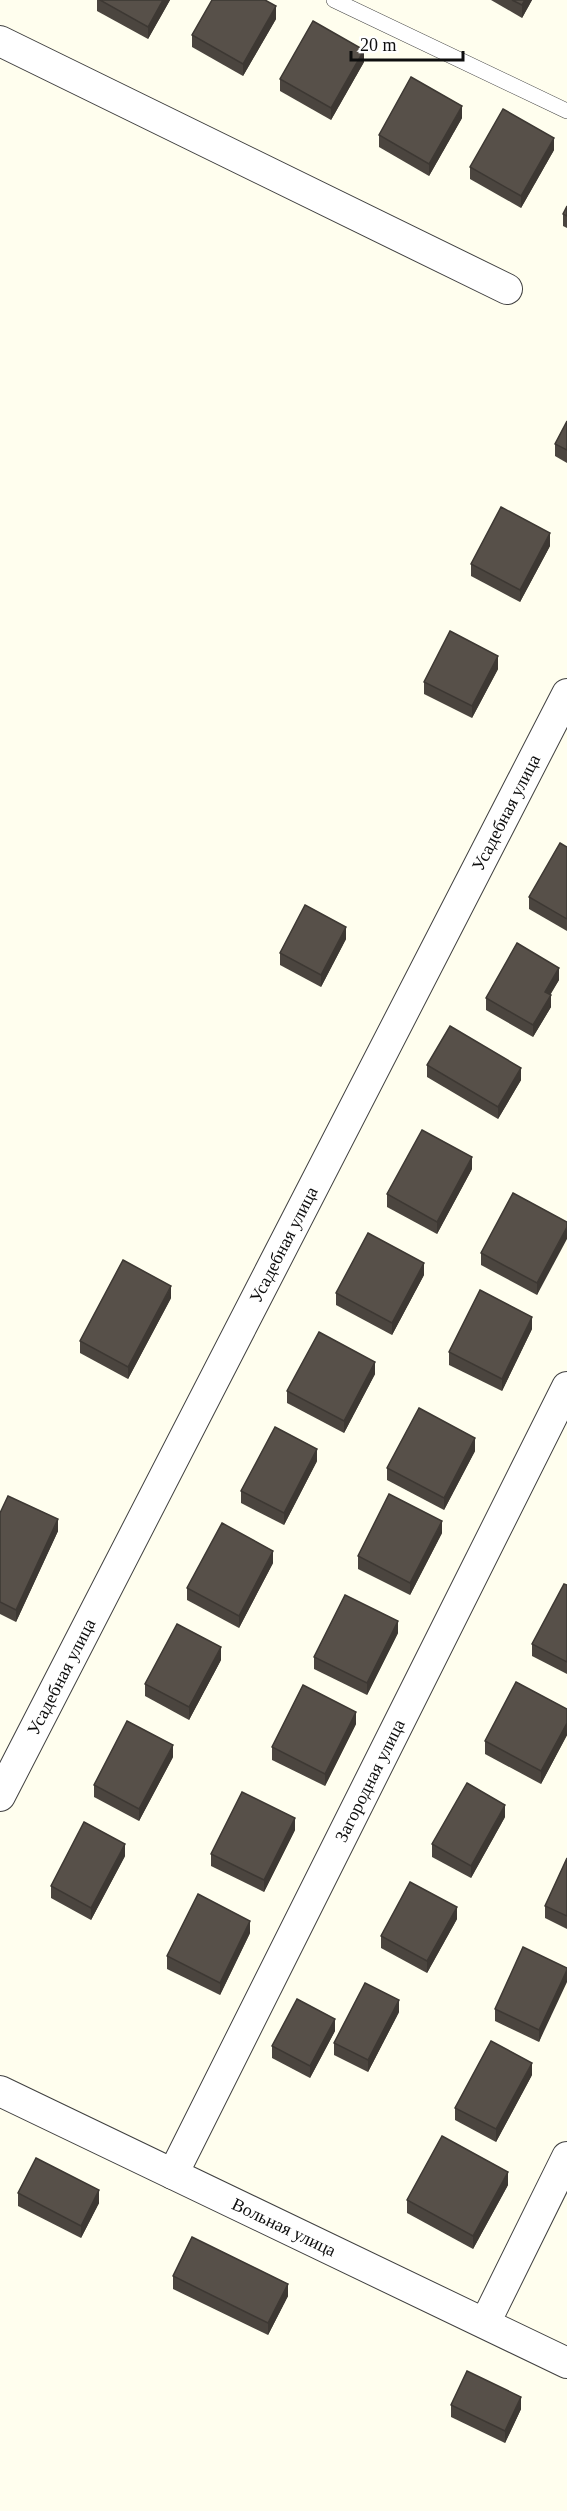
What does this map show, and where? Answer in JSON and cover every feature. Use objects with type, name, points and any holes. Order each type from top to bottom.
[{"type":"street","points":[[0,41],[507,289]]},
{"type":"street","name":"Усадебная улица","points":[[0,1796],[567,694]]},
{"type":"street","name":"Загородная улица","points":[[173,2174],[567,1387]]},
{"type":"street","name":"Вольная улица","points":[[0,2091],[567,2363]]},
{"type":"street","points":[[485,2323],[567,2157]]},
{"type":"lane","points":[[334,0],[567,111]]},
{"type":"building","points":[[100,0],[163,0],[148,27]]},
{"type":"building","points":[[212,0],[265,0],[276,6],[243,64],[192,35]]},
{"type":"building","points":[[512,0],[525,0],[522,5]]},
{"type":"building","points":[[313,21],[364,50],[331,108],[280,79]]},
{"type":"building","points":[[411,77],[462,106],[429,164],[379,135]]},
{"type":"building","points":[[503,109],[554,138],[521,196],[470,167]]},
{"type":"building","points":[[567,421],[567,450],[555,444]]},
{"type":"building","points":[[501,507],[550,533],[520,590],[471,564]]},
{"type":"building","points":[[450,631],[498,656],[472,706],[424,682]]},
{"type":"building","points":[[560,843],[567,847],[567,919],[529,897]]},
{"type":"building","points":[[305,905],[346,927],[321,975],[280,953]]},
{"type":"building","points":[[517,943],[559,968],[545,992],[551,995],[533,1025],[486,998]]},
{"type":"building","points":[[450,1026],[521,1068],[498,1107],[427,1065]]},
{"type":"building","points":[[422,1130],[472,1157],[437,1222],[387,1194]]},
{"type":"building","points":[[513,1193],[567,1222],[567,1227],[537,1283],[481,1253]]},
{"type":"building","points":[[368,1233],[424,1263],[392,1323],[336,1293]]},
{"type":"building","points":[[123,1260],[171,1286],[128,1367],[80,1341]]},
{"type":"building","points":[[480,1290],[532,1317],[502,1379],[449,1352]]},
{"type":"building","points":[[319,1332],[375,1362],[344,1421],[287,1391]]},
{"type":"building","points":[[419,1408],[475,1438],[444,1498],[387,1468]]},
{"type":"building","points":[[275,1427],[317,1449],[284,1513],[241,1491]]},
{"type":"building","points":[[389,1494],[442,1521],[410,1583],[358,1556]]},
{"type":"building","points":[[8,1496],[58,1519],[16,1610],[0,1602],[0,1513]]},
{"type":"building","points":[[222,1523],[273,1551],[239,1616],[187,1588]]},
{"type":"building","points":[[564,1584],[567,1585],[567,1662],[532,1644]]},
{"type":"building","points":[[345,1595],[398,1621],[367,1683],[314,1657]]},
{"type":"building","points":[[177,1624],[221,1647],[189,1707],[145,1684]]},
{"type":"building","points":[[516,1682],[567,1709],[567,1723],[541,1771],[485,1741]]},
{"type":"building","points":[[303,1685],[356,1712],[325,1774],[272,1747]]},
{"type":"building","points":[[127,1721],[173,1745],[139,1809],[94,1785]]},
{"type":"building","points":[[467,1783],[505,1805],[471,1866],[432,1844]]},
{"type":"building","points":[[242,1792],[295,1818],[264,1880],[211,1854]]},
{"type":"building","points":[[84,1822],[125,1844],[91,1908],[51,1886]]},
{"type":"building","points":[[567,1858],[567,1916],[545,1906]]},
{"type":"building","points":[[410,1882],[457,1907],[427,1961],[381,1936]]},
{"type":"building","points":[[198,1894],[250,1921],[220,1983],[167,1956]]},
{"type":"building","points":[[523,1947],[567,1968],[539,2030],[495,2009]]},
{"type":"building","points":[[365,1983],[399,2000],[368,2060],[334,2043]]},
{"type":"building","points":[[297,1999],[335,2019],[310,2066],[272,2046]]},
{"type":"building","points":[[491,2041],[532,2063],[496,2129],[455,2108]]},
{"type":"building","points":[[442,2136],[508,2172],[473,2236],[407,2200]]},
{"type":"building","points":[[36,2158],[99,2190],[81,2226],[18,2193]]},
{"type":"building","points":[[192,2237],[288,2284],[268,2323],[173,2276]]},
{"type":"building","points":[[467,2371],[521,2397],[505,2431],[451,2405]]}]
